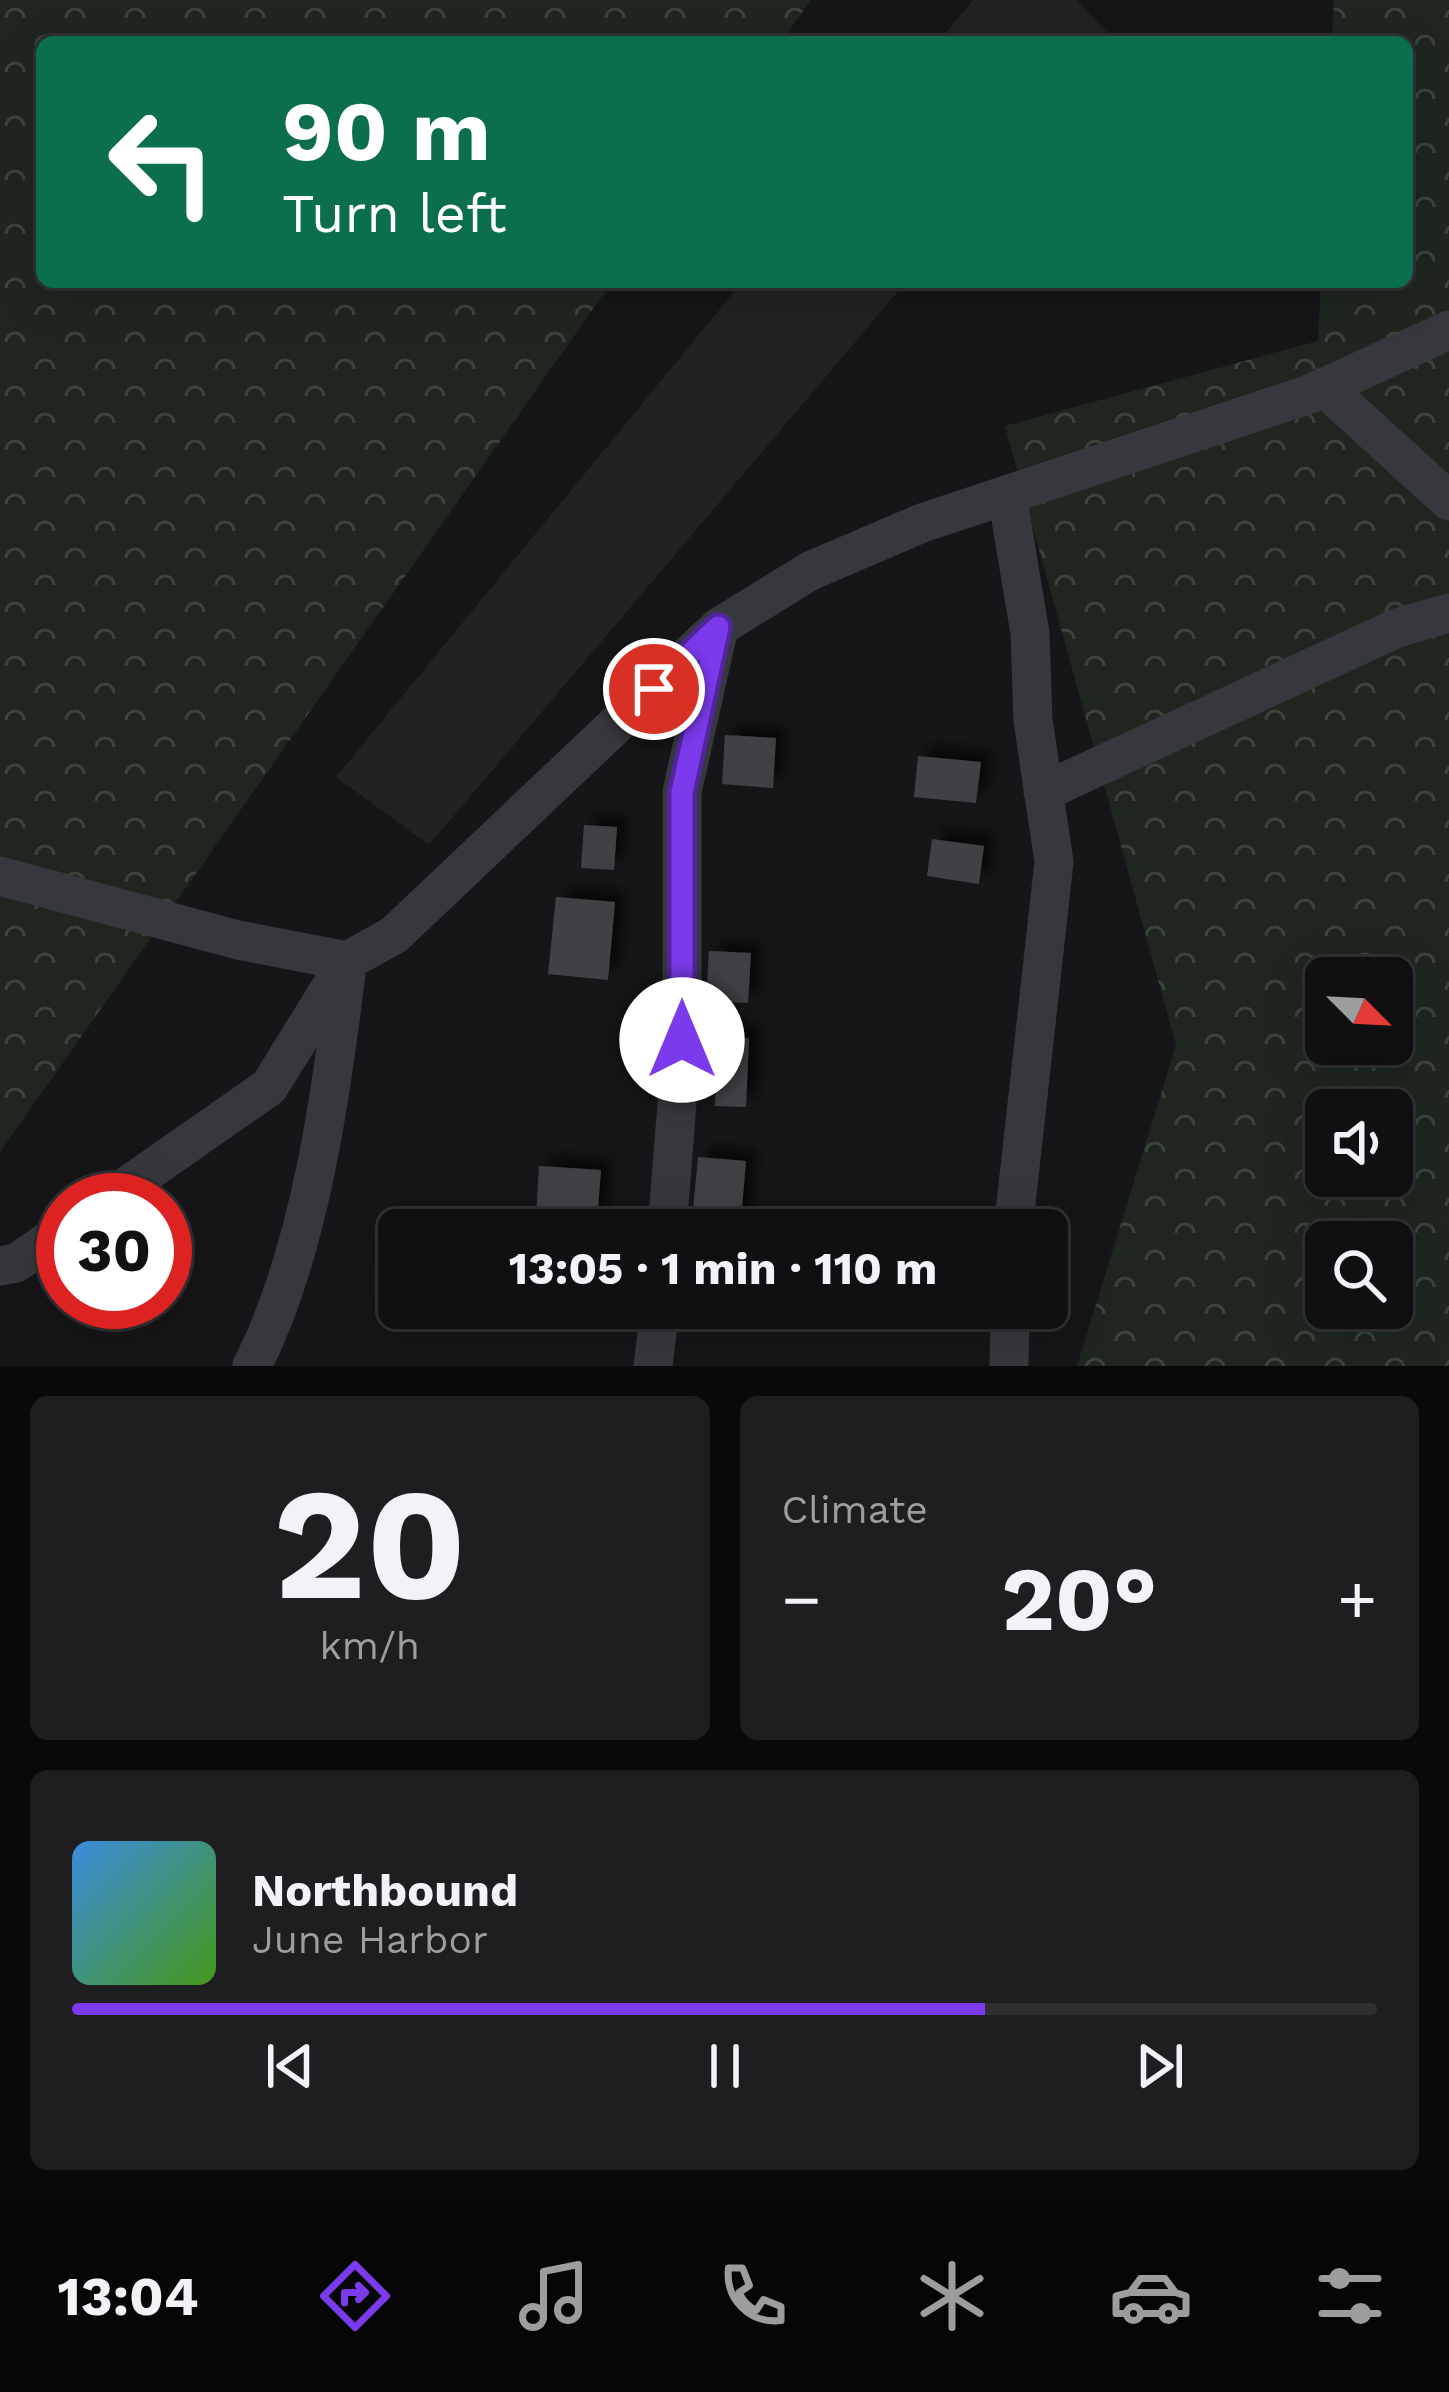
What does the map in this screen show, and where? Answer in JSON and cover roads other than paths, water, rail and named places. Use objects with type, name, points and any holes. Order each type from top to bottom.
[{"type":"street","points":[[146,1173],[269,1087],[347,962],[394,934],[718,627],[810,571],[922,523],[1324,387],[1449,329]]},
{"type":"street","points":[[1324,387],[1449,501]]},
{"type":"street","points":[[1007,495],[1030,633],[1033,720],[1054,862],[1015,1209]]},
{"type":"street","points":[[1043,792],[1397,628],[1449,613]]},
{"type":"street","points":[[669,1209],[682,1040],[682,792],[718,627]]},
{"type":"street","points":[[0,876],[238,940],[347,962]]},
{"type":"street","points":[[269,1360],[322,1137],[347,962]]},
{"type":"street","points":[[0,1266],[16,1263],[36,1249]]},
{"type":"street","points":[[653,1366],[657,1329]]},
{"type":"street","points":[[1009,1366],[1010,1329]]}]
